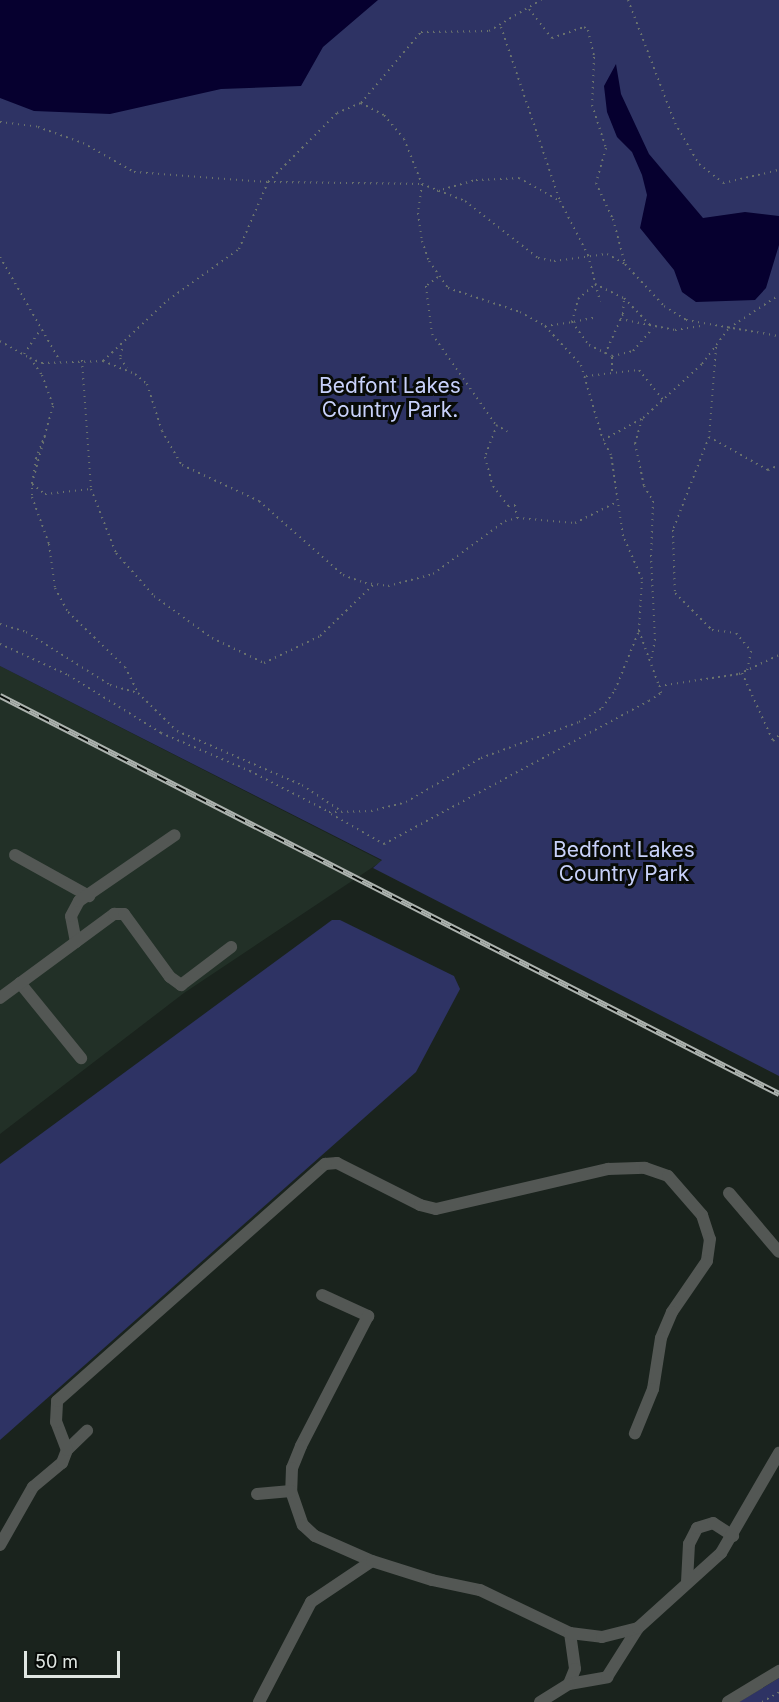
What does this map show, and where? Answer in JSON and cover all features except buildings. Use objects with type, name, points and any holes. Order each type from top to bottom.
[{"type":"street","points":[[76,942],[70,916],[79,901],[175,835]]},
{"type":"street","points":[[15,855],[89,896]]},
{"type":"street","points":[[0,998],[111,916],[124,914],[170,977],[181,985],[231,947]]},
{"type":"street","points":[[20,983],[81,1058]]},
{"type":"street","points":[[67,1450],[56,1422],[57,1401],[325,1164],[337,1162],[420,1205],[436,1209],[608,1169],[645,1168],[668,1176],[684,1190],[702,1215],[710,1239],[707,1261],[672,1312],[661,1338],[653,1389],[635,1433]]},
{"type":"street","points":[[729,1193],[779,1252]]},
{"type":"street","points":[[322,1294],[368,1316],[292,1468],[291,1491],[303,1525],[315,1536],[372,1561],[432,1580],[480,1590],[570,1633],[602,1637],[638,1628]]},
{"type":"street","points":[[0,1545],[33,1487],[62,1463],[67,1450],[87,1431]]},
{"type":"street","points":[[540,1702],[569,1684],[607,1677],[638,1628],[721,1553],[733,1536],[779,1453]]},
{"type":"street","points":[[257,1494],[291,1491]]},
{"type":"street","points":[[687,1582],[688,1544],[697,1528],[713,1523],[733,1536]]},
{"type":"street","points":[[259,1702],[311,1602],[372,1561]]},
{"type":"street","points":[[569,1684],[575,1669],[570,1633]]},
{"type":"street","points":[[728,1702],[779,1671]]},
{"type":"path","points":[[104,361],[123,346],[168,300],[239,249],[268,182],[337,113],[361,103],[421,32],[471,33],[501,26],[541,0]]},
{"type":"path","points":[[628,0],[675,123],[699,164],[723,183],[779,170]]},
{"type":"path","points":[[529,9],[552,38],[584,27],[588,30],[594,57],[592,105],[606,148],[596,183],[613,219],[625,264]]},
{"type":"path","points":[[501,26],[560,201],[588,255],[600,301]]},
{"type":"path","points":[[329,812],[391,808],[481,759],[579,722],[602,708],[615,690],[639,631],[642,579],[630,556],[617,502],[611,455],[603,440],[586,376],[566,345],[545,326],[520,312],[448,288],[438,277],[422,241],[418,213],[422,183],[404,139],[384,115],[361,103]]},
{"type":"path","points":[[0,122],[38,127],[83,142],[134,172],[268,182],[422,183],[434,191],[465,201],[538,258],[554,261],[607,254],[625,264],[664,306],[703,326]]},
{"type":"path","points":[[434,191],[476,180],[519,177],[560,201]]},
{"type":"path","points":[[0,256],[60,362]]},
{"type":"path","points":[[438,277],[426,286],[432,334],[497,425],[507,431]]},
{"type":"path","points":[[594,284],[624,298],[653,328]]},
{"type":"path","points":[[572,322],[578,299],[594,284]]},
{"type":"path","points":[[603,440],[643,418],[716,347],[729,328],[779,295]]},
{"type":"path","points":[[606,354],[620,319],[624,298]]},
{"type":"path","points":[[545,326],[593,318]]},
{"type":"path","points":[[620,319],[653,328],[675,330],[703,326],[779,336]]},
{"type":"path","points":[[572,322],[589,345],[612,356],[633,351],[653,328]]},
{"type":"path","points":[[23,354],[41,329]]},
{"type":"path","points":[[0,341],[42,363],[104,361],[128,369]]},
{"type":"path","points":[[123,346],[120,358],[128,369],[147,384],[162,431],[182,465],[259,501],[343,575],[388,586],[433,574],[493,528],[517,518],[575,524],[617,502]]},
{"type":"path","points":[[716,347],[710,436],[673,530],[675,593],[712,630],[736,633],[751,651],[747,671]]},
{"type":"path","points":[[612,356],[612,371]]},
{"type":"path","points":[[30,358],[42,375],[53,406],[32,484]]},
{"type":"path","points":[[82,360],[91,489],[116,553],[154,596],[212,638],[264,663],[320,636],[374,584]]},
{"type":"path","points":[[586,376],[612,371],[639,370],[663,400]]},
{"type":"path","points":[[643,418],[635,443],[644,486],[653,501],[651,555],[655,639],[651,662]]},
{"type":"path","points":[[497,425],[485,457],[493,486],[508,506],[515,505],[517,518]]},
{"type":"path","points":[[32,484],[45,435],[36,458],[32,484],[35,511],[50,544],[55,588],[68,612],[125,667],[138,693],[177,731],[302,785],[343,812]]},
{"type":"path","points":[[710,436],[768,470],[779,465]]},
{"type":"path","points":[[32,484],[45,494],[91,489]]},
{"type":"path","points":[[0,624],[26,632],[110,685],[138,693]]},
{"type":"path","points":[[0,644],[68,675],[161,733],[261,776],[384,844],[661,693],[639,631]]},
{"type":"path","points":[[659,686],[742,673],[779,655]]},
{"type":"path","points":[[742,673],[773,741],[779,735]]},
{"type":"path","points":[[762,1702],[779,1692]]},
{"type":"shaded area","points":[[0,0],[378,0],[323,47],[301,86],[221,89],[110,114],[34,111],[0,98]]},
{"type":"shaded area","points":[[616,64],[621,94],[649,154],[703,218],[745,212],[779,216],[779,245],[766,288],[755,300],[696,302],[682,292],[674,270],[640,228],[647,195],[642,175],[632,152],[617,137],[607,112],[604,86]]},
{"type":"shaded area","points":[[0,666],[382,861],[184,993],[0,1134]]},
{"type":"green space","name":"Bedfont Lakes Country Park.","points":[[0,0],[779,0],[779,1076],[373,868],[382,860],[0,666]]},
{"type":"green space","points":[[332,920],[340,920],[454,976],[460,989],[416,1072],[0,1440],[0,1164]]},
{"type":"green space","points":[[779,1678],[779,1702],[739,1702]]},
{"type":"railway","points":[[0,696],[779,1094]]},
{"type":"park label","name":"Bedfont Lakes Country Park","points":[[624,862]]}]
